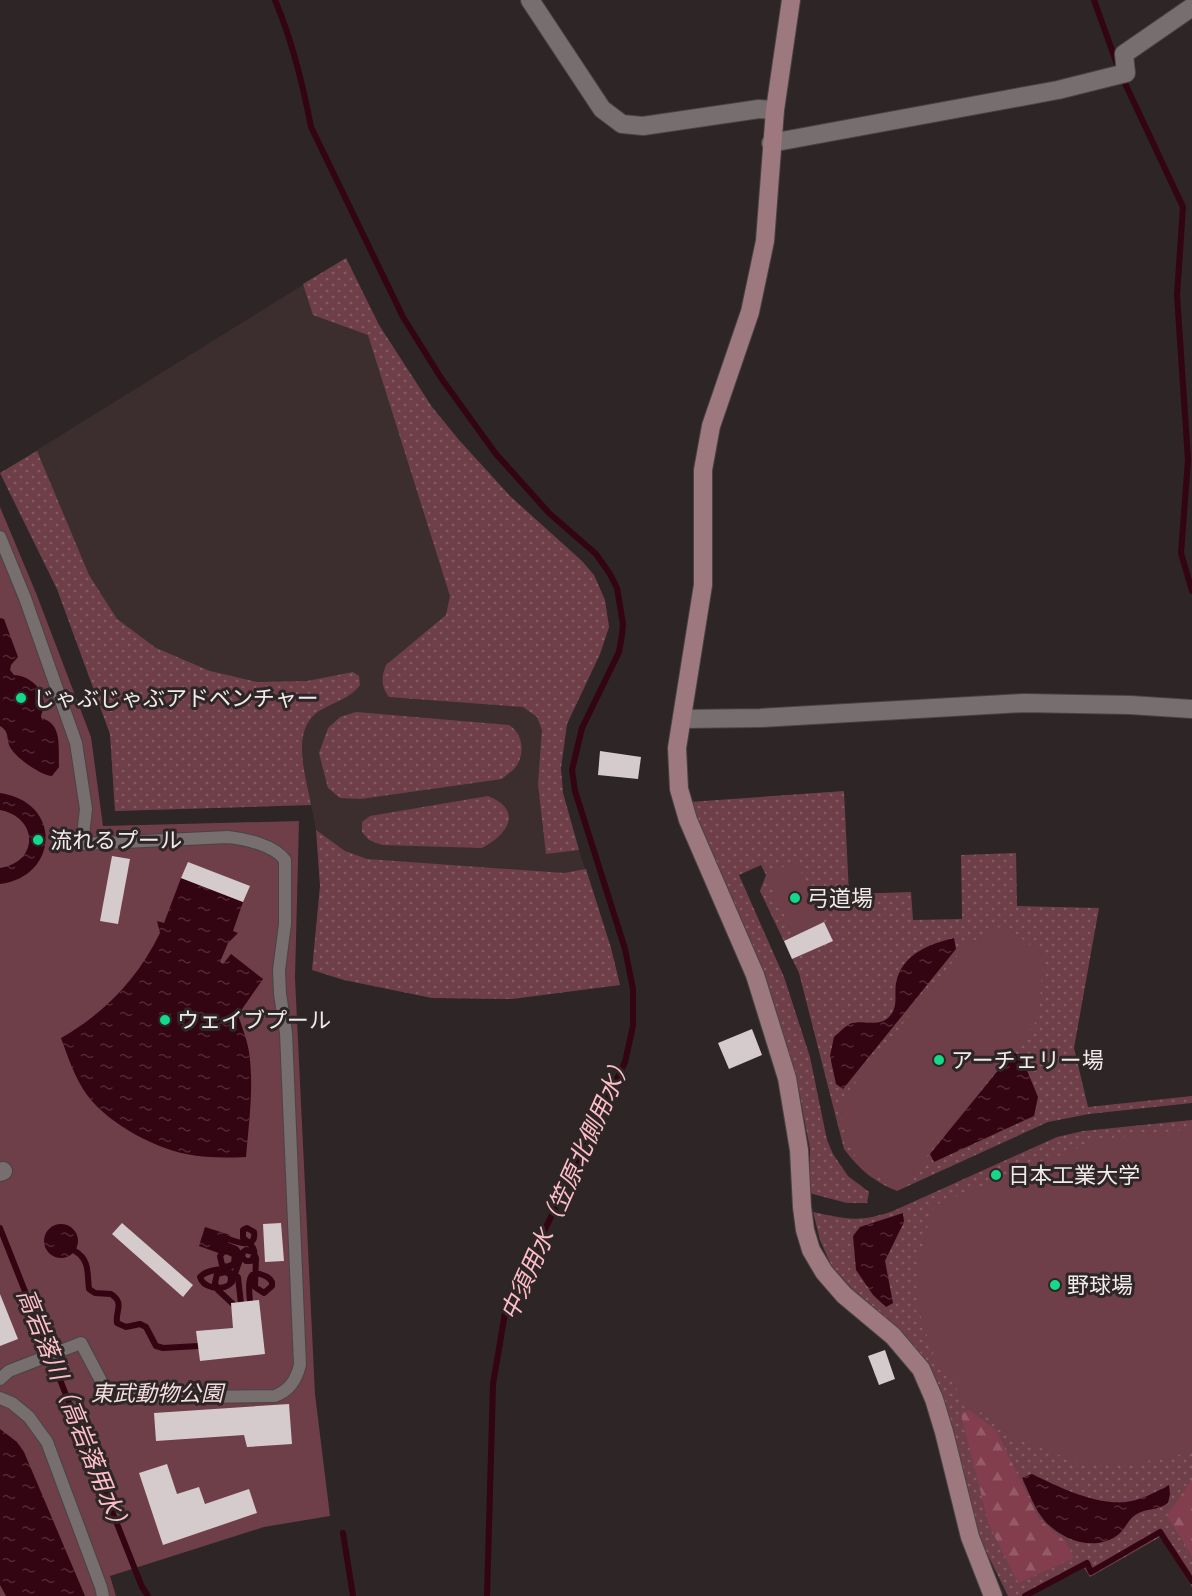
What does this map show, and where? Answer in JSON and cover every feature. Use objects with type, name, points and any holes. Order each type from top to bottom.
[{"type":"street","points":[[530,0],[602,109],[622,124],[643,126],[759,109],[775,110]]},
{"type":"street","points":[[791,0],[771,142],[765,241],[750,312],[711,426],[703,470],[703,585],[677,748],[679,789],[688,820],[755,975],[788,1078],[799,1150],[805,1230],[811,1250],[824,1272],[844,1295],[893,1336],[921,1369],[934,1399],[944,1432],[970,1537],[993,1596]]},
{"type":"street","points":[[771,142],[1058,90],[1126,73],[1124,54],[1192,7]]},
{"type":"street","points":[[682,719],[760,718],[1024,703],[1192,709]]},
{"type":"lane","points":[[0,537],[25,598],[76,743],[86,809],[82,844],[228,837],[244,839],[280,853],[285,860],[285,924],[279,970],[286,1033],[300,1365],[296,1379],[283,1393],[275,1396],[110,1398],[81,1343],[9,1371],[0,1379]]},
{"type":"lane","points":[[0,1398],[12,1403],[29,1417],[47,1442],[103,1596]]},
{"type":"shaded area","points":[[346,258],[379,325],[432,407],[511,497],[582,561],[594,575],[605,600],[609,627],[600,654],[567,724],[561,768],[563,793],[611,948],[620,985],[512,999],[432,998],[344,980],[312,970],[320,886],[316,830],[311,805],[115,811],[110,734],[57,589],[0,473]]},
{"type":"green space","points":[[346,258],[379,325],[432,407],[511,497],[582,561],[594,575],[605,600],[609,627],[600,654],[567,724],[561,768],[563,793],[579,850],[546,854],[538,784],[542,730],[537,717],[523,707],[389,697],[384,689],[383,678],[386,665],[446,615],[450,596],[368,335],[313,315],[303,284]]},
{"type":"green space","points":[[37,451],[89,575],[117,619],[156,648],[210,671],[257,682],[307,681],[353,672],[359,676],[360,685],[356,689],[347,697],[321,710],[311,718],[305,728],[302,753],[311,805],[115,811],[110,734],[57,589],[0,473]]},
{"type":"green space","name":"東武動物公園","points":[[0,507],[36,593],[91,737],[103,826],[299,821],[295,978],[315,1394],[330,1516],[264,1527],[110,1576],[116,1596],[0,1596]]},
{"type":"green space","points":[[356,712],[509,725],[518,734],[522,746],[520,759],[513,770],[502,779],[361,799],[340,798],[328,788],[319,753],[328,728],[340,717]]},
{"type":"green space","points":[[844,791],[849,894],[911,892],[913,920],[962,919],[961,855],[1016,853],[1017,906],[1099,908],[1074,1048],[1088,1107],[1192,1096],[1192,1103],[1089,1114],[1048,1122],[897,1191],[881,1183],[861,1169],[844,1149],[799,973],[760,891],[766,875],[761,865],[739,875],[784,977],[810,1057],[827,1140],[833,1154],[848,1176],[869,1192],[867,1203],[847,1203],[809,1193],[810,1149],[796,1076],[689,802]]},
{"type":"green space","points":[[488,796],[506,808],[509,815],[505,829],[482,848],[382,845],[369,840],[362,832],[362,822],[370,816]]},
{"type":"green space","points":[[316,830],[345,851],[367,859],[564,873],[586,869],[620,985],[512,999],[432,998],[344,980],[312,970],[320,886]]},
{"type":"green space","name":"弓道場","points":[[796,861],[824,922],[794,936],[766,875]]},
{"type":"green space","name":"アーチェリー場","points":[[1004,925],[1043,955],[1039,1018],[904,1184],[897,1187],[870,1172],[854,1154],[845,1132],[839,1103],[967,944]]},
{"type":"green space","name":"野球場","points":[[1192,1120],[1192,1587],[1160,1537],[1090,1577],[1084,1568],[1031,1596],[1008,1596],[977,1533],[899,1331],[852,1289],[831,1265],[820,1240],[813,1212],[853,1219],[881,1215],[1057,1137],[1083,1131]]},
{"type":"green space","name":"野球場","points":[[1192,1129],[1192,1446],[1179,1455],[1126,1465],[1080,1463],[1017,1439],[964,1400],[933,1353],[918,1308],[918,1263],[933,1206],[1101,1139]]},
{"type":"green space","points":[[969,1410],[996,1430],[1039,1519],[1066,1542],[1074,1558],[1018,1583],[989,1525],[961,1414]]},
{"type":"green space","points":[[1192,1479],[1192,1556],[1167,1516]]},
{"type":"water","name":"じゃぶじゃぶアドベンチャー","points":[[0,618],[4,619],[18,657],[10,670],[14,675],[30,680],[41,692],[44,704],[41,718],[53,725],[58,737],[59,767],[52,776],[37,770],[15,754],[10,747],[6,731],[0,726]]},
{"type":"water","name":"流れるプール","points":[[0,793],[21,799],[35,810],[43,824],[46,839],[43,855],[34,868],[20,878],[0,884],[0,868],[13,864],[22,857],[28,849],[29,839],[22,821],[13,814],[0,810]]},
{"type":"water","name":"ウェイブプール","points":[[181,878],[243,902],[233,931],[238,933],[228,943],[220,962],[223,964],[231,954],[263,979],[238,1015],[247,1042],[251,1078],[246,1157],[186,1154],[143,1139],[128,1130],[91,1100],[73,1070],[61,1038],[106,1006],[131,979],[160,933],[157,921],[164,923]]},
{"type":"water","points":[[954,938],[956,949],[843,1089],[836,1084],[830,1056],[834,1037],[852,1023],[875,1023],[888,1018],[894,1010],[896,983],[904,965],[926,947]]},
{"type":"water","points":[[1013,1052],[1021,1056],[1038,1097],[1034,1116],[934,1162],[930,1154]]},
{"type":"water","points":[[903,1213],[904,1222],[885,1261],[893,1303],[886,1307],[873,1295],[856,1270],[853,1236],[860,1227]]},
{"type":"water","points":[[61,1224],[73,1229],[78,1241],[73,1253],[61,1258],[49,1253],[44,1241],[49,1229]]},
{"type":"water","points":[[205,1227],[230,1235],[224,1255],[199,1246]]},
{"type":"water","points":[[0,1429],[17,1442],[24,1452],[85,1596],[6,1596],[0,1585]]},
{"type":"water","points":[[1032,1474],[1056,1486],[1098,1500],[1126,1502],[1150,1495],[1169,1485],[1170,1494],[1168,1503],[1159,1508],[1138,1513],[1119,1534],[1109,1540],[1088,1543],[1066,1537],[1041,1516],[1022,1478]]},
{"type":"building","points":[[600,751],[641,757],[638,779],[598,775]]},
{"type":"building","points":[[112,856],[130,859],[118,924],[100,921]]},
{"type":"building","points":[[188,862],[250,886],[243,902],[181,878]]},
{"type":"building","points":[[824,922],[833,941],[792,959],[784,941]]},
{"type":"building","points":[[752,1029],[762,1055],[729,1069],[718,1043]]},
{"type":"building","points":[[122,1223],[193,1285],[183,1297],[112,1234]]},
{"type":"building","points":[[281,1223],[284,1261],[265,1262],[263,1224]]},
{"type":"building","points":[[0,1294],[18,1339],[0,1346]]},
{"type":"building","points":[[259,1300],[265,1354],[200,1361],[196,1331],[233,1328],[231,1303]]},
{"type":"building","points":[[885,1350],[895,1379],[879,1385],[868,1356]]},
{"type":"building","points":[[289,1404],[292,1444],[247,1447],[244,1435],[156,1441],[154,1413]]},
{"type":"building","points":[[167,1464],[177,1494],[199,1487],[205,1504],[249,1489],[257,1513],[163,1545],[139,1473]]},
{"type":"waterway","name":"中須用水（笠原北側用水）","points":[[275,0],[287,31],[311,127],[403,317],[441,378],[496,454],[549,513],[596,554],[617,588],[623,624],[619,652],[582,728],[572,770],[575,791],[625,949],[633,989],[633,1026],[625,1062],[505,1313],[493,1384],[487,1596]]},
{"type":"waterway","points":[[1094,0],[1118,67]]},
{"type":"waterway","points":[[1122,77],[1183,207],[1177,295],[1188,460],[1181,553],[1192,591]]},
{"type":"waterway","name":"高岩落川（高岩落用水）","points":[[0,1228],[142,1587],[148,1596]]},
{"type":"waterway","points":[[223,1237],[248,1243],[252,1241],[254,1238],[254,1232],[247,1228],[243,1230],[243,1238],[249,1243],[251,1245],[254,1251],[254,1254],[253,1257],[251,1261],[246,1261],[242,1257],[246,1250],[253,1252],[256,1258],[255,1287],[264,1293],[272,1286],[272,1282],[266,1276],[260,1274],[255,1273],[252,1276],[249,1286],[251,1309]]},
{"type":"waterway","points":[[221,1243],[236,1249],[241,1257],[232,1282]]},
{"type":"waterway","points":[[219,1248],[236,1254],[235,1263],[231,1266],[228,1267],[225,1266],[222,1265],[220,1256],[223,1252],[227,1251],[235,1255],[234,1263],[230,1266],[226,1268],[208,1272],[200,1277],[208,1286],[217,1288],[222,1287],[226,1286],[230,1284],[230,1274],[225,1272],[217,1274],[215,1283],[218,1290],[234,1305]]},
{"type":"waterway","points":[[75,1251],[85,1263],[89,1289],[95,1293],[111,1294],[118,1301],[117,1323],[126,1327],[140,1324],[146,1327],[156,1346],[163,1348],[198,1346]]},
{"type":"waterway","points":[[228,1271],[238,1277],[241,1304]]},
{"type":"waterway","points":[[1025,1596],[1087,1563],[1091,1572],[1160,1532],[1192,1581]]},
{"type":"waterway","points":[[343,1533],[353,1596]]},
{"type":"place","name":"じゃぶじゃぶアドベンチャー","points":[[21,698]]},
{"type":"place","name":"流れるプール","points":[[38,840]]},
{"type":"place","name":"弓道場","points":[[795,898]]},
{"type":"place","name":"ウェイブプール","points":[[165,1020]]},
{"type":"place","name":"アーチェリー場","points":[[939,1060]]},
{"type":"place","name":"日本工業大学","points":[[996,1175]]},
{"type":"place","name":"野球場","points":[[1055,1285]]}]
